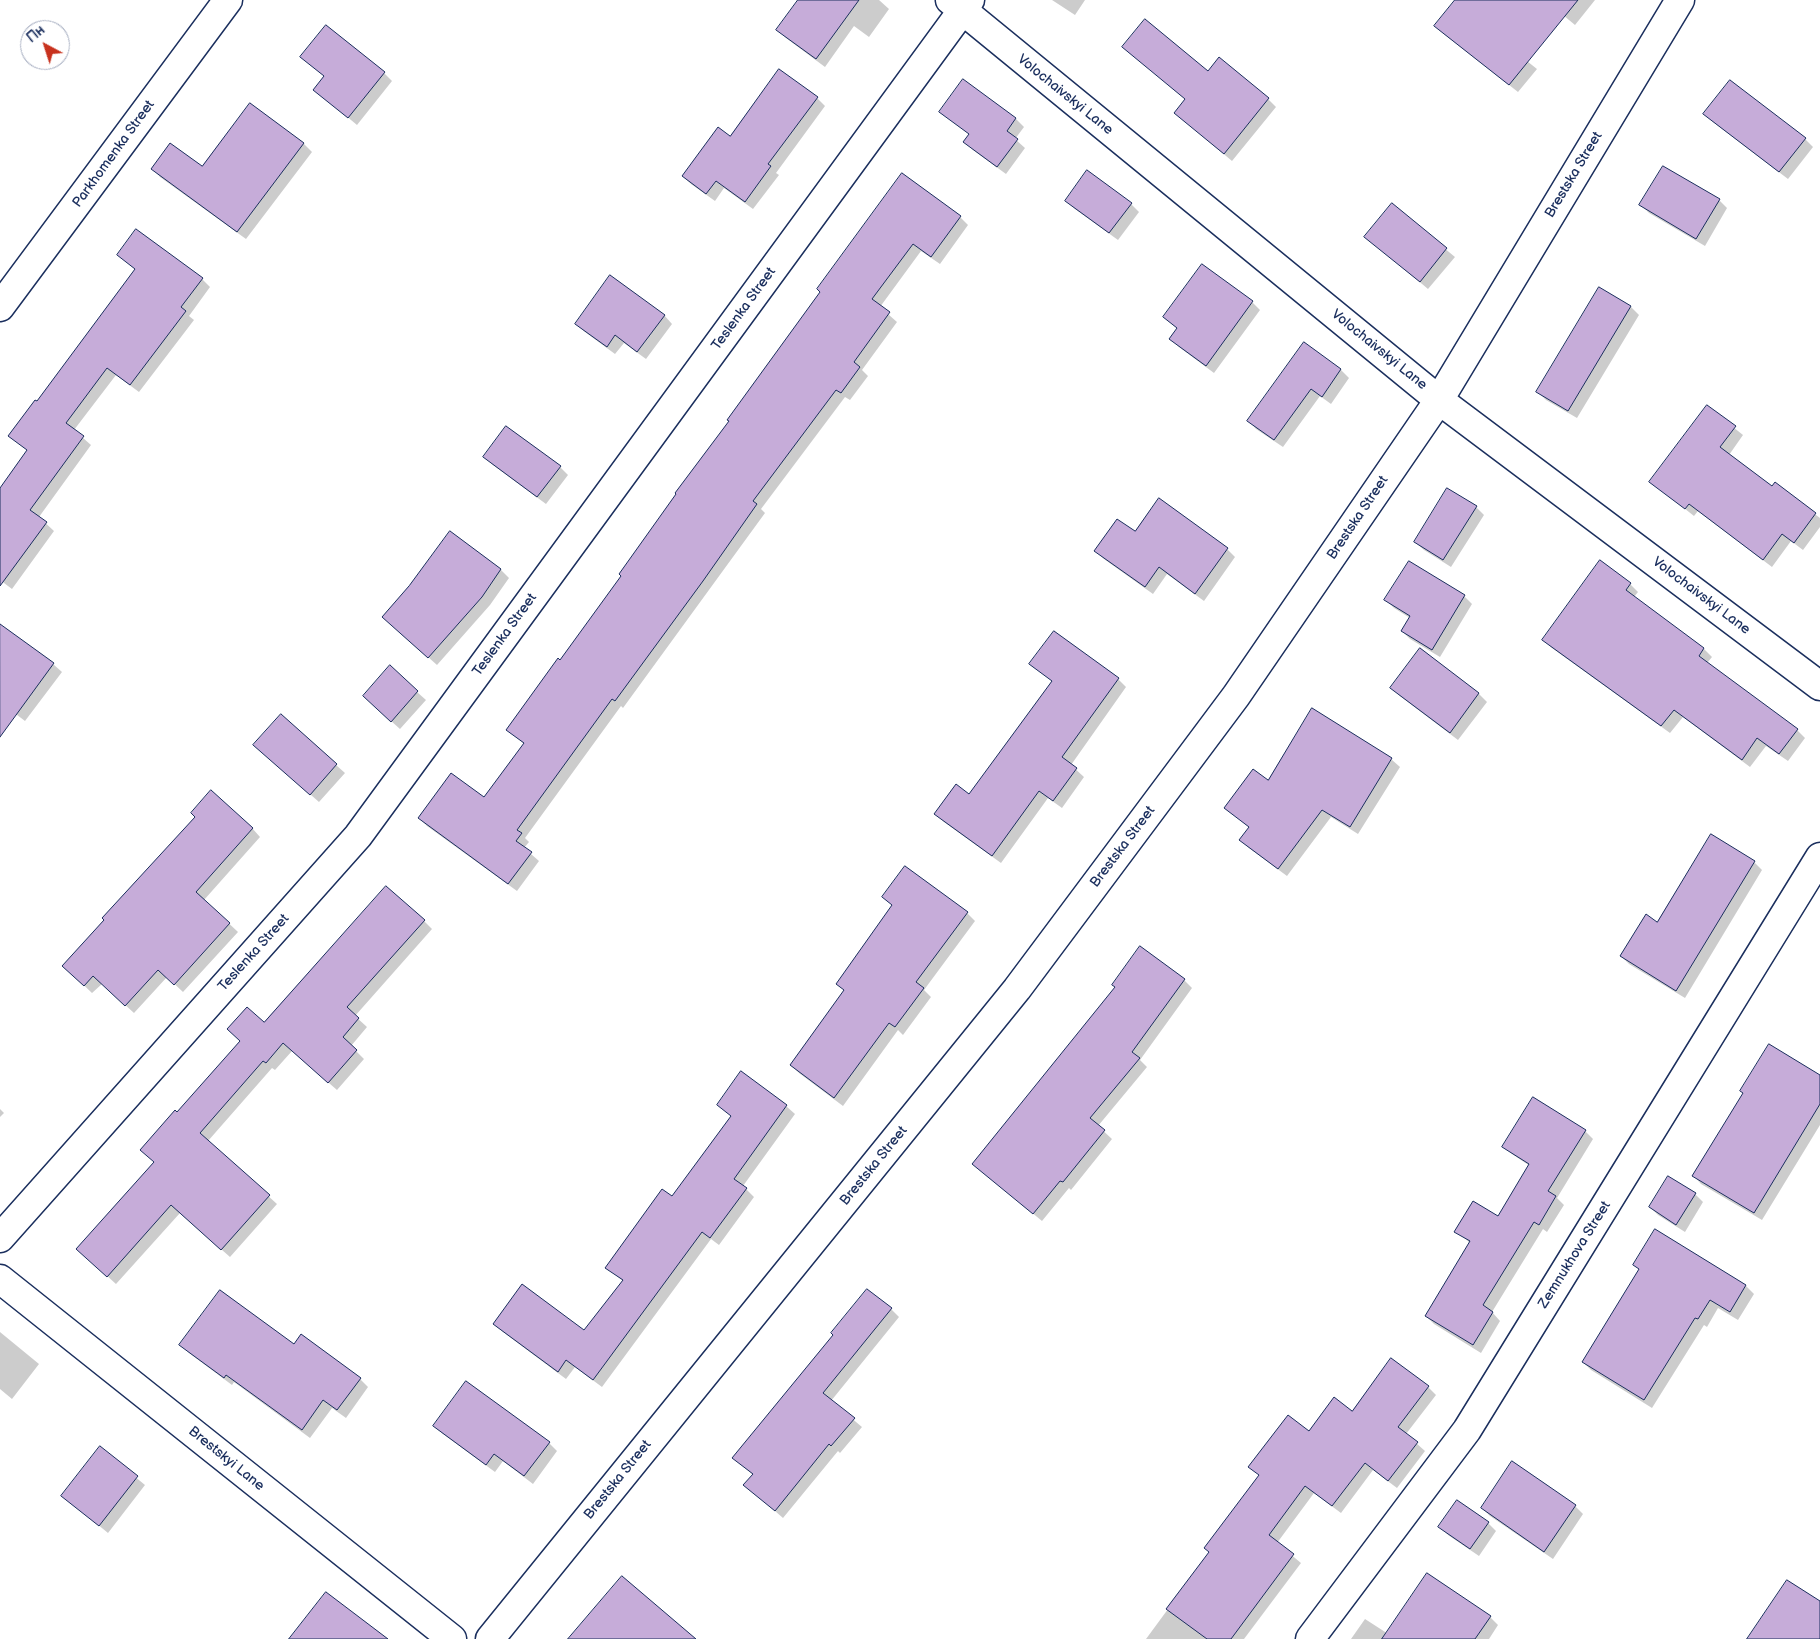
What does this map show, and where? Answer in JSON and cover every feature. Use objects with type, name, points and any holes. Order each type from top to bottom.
[{"type":"street","name":"Parkhomenka Street","points":[[0,307],[228,0]]},
{"type":"street","name":"Brestska Street","points":[[490,1639],[1018,989],[1236,696],[1439,400],[1680,0]]},
{"type":"street","name":"Volochaivskyi Lane","points":[[961,4],[1439,400],[1820,686]]},
{"type":"street","name":"Teslenka Street","points":[[0,1238],[358,836],[961,4]]},
{"type":"street","name":"Zemnukhova Street","points":[[1310,1639],[1467,1430],[1820,858]]},
{"type":"street","name":"Brestskyi Lane","points":[[0,1279],[452,1639]]},
{"type":"building","points":[[798,0],[859,0],[816,59],[776,30]]},
{"type":"building","points":[[1455,0],[1578,0],[1509,85],[1434,26]]},
{"type":"building","points":[[1145,19],[1208,71],[1219,57],[1269,98],[1224,154],[1174,113],[1185,99],[1122,47]]},
{"type":"building","points":[[326,25],[385,72],[348,118],[313,90],[324,76],[300,57]]},
{"type":"building","points":[[779,69],[818,97],[768,164],[771,166],[745,202],[716,181],[706,194],[682,176],[718,127],[730,136]]},
{"type":"building","points":[[963,79],[1016,118],[1007,131],[1018,139],[997,167],[963,142],[969,134],[939,112]]},
{"type":"building","points":[[1730,80],[1806,138],[1779,172],[1703,114]]},
{"type":"building","points":[[250,103],[304,143],[237,232],[151,169],[170,143],[202,166]]},
{"type":"building","points":[[1663,166],[1720,199],[1696,239],[1639,205]]},
{"type":"building","points":[[1087,170],[1132,203],[1109,233],[1065,201]]},
{"type":"building","points":[[902,173],[961,216],[931,257],[913,244],[872,299],[890,312],[854,362],[860,367],[841,393],[836,390],[753,501],[757,504],[703,581],[615,701],[612,699],[517,830],[522,833],[516,841],[532,852],[508,884],[418,818],[451,773],[484,797],[524,743],[506,730],[621,576],[619,574],[675,493],[729,421],[727,420],[820,292],[817,289]]},
{"type":"building","points":[[1392,203],[1447,248],[1420,282],[1364,237]]},
{"type":"building","points":[[136,229],[203,278],[181,307],[186,311],[130,385],[107,368],[66,423],[84,436],[30,510],[47,522],[0,586],[0,488],[27,450],[8,436],[35,400],[37,401],[135,269],[117,255]]},
{"type":"building","points":[[1202,264],[1253,301],[1206,366],[1169,339],[1177,328],[1163,317]]},
{"type":"building","points":[[610,275],[665,315],[637,352],[615,335],[607,347],[575,324]]},
{"type":"building","points":[[1599,287],[1631,306],[1568,411],[1536,392]]},
{"type":"building","points":[[1304,342],[1341,369],[1322,397],[1311,389],[1274,440],[1247,421]]},
{"type":"building","points":[[1707,405],[1736,426],[1720,447],[1772,486],[1775,482],[1816,513],[1794,543],[1782,534],[1763,560],[1689,504],[1685,509],[1649,482]]},
{"type":"building","points":[[506,426],[561,466],[537,497],[483,457]]},
{"type":"building","points":[[1447,488],[1477,506],[1443,560],[1414,542]]},
{"type":"building","points":[[1159,498],[1228,548],[1195,594],[1159,567],[1145,587],[1094,551],[1117,519],[1135,531]]},
{"type":"building","points":[[450,531],[501,569],[482,597],[428,658],[382,617],[409,586]]},
{"type":"building","points":[[1600,560],[1631,583],[1626,590],[1704,648],[1699,656],[1798,729],[1779,754],[1757,738],[1742,760],[1674,710],[1661,726],[1542,640]]},
{"type":"building","points":[[1409,561],[1465,595],[1432,650],[1401,631],[1410,616],[1384,600]]},
{"type":"building","points":[[0,624],[54,663],[0,737]]},
{"type":"building","points":[[1054,631],[1119,678],[1062,757],[1077,768],[1053,801],[1039,791],[992,856],[934,814],[956,784],[969,794],[1052,681],[1029,664]]},
{"type":"building","points":[[1420,648],[1479,693],[1450,733],[1390,688]]},
{"type":"building","points":[[390,665],[418,691],[391,722],[363,696]]},
{"type":"building","points":[[1312,708],[1392,758],[1350,827],[1322,810],[1278,869],[1239,840],[1249,827],[1224,808],[1253,769],[1268,780]]},
{"type":"building","points":[[281,714],[337,764],[310,795],[253,745]]},
{"type":"building","points":[[211,790],[253,828],[196,892],[230,923],[174,985],[158,970],[125,1006],[93,976],[84,986],[62,966],[104,920],[102,918],[195,817],[191,813]]},
{"type":"building","points":[[1711,834],[1755,861],[1676,991],[1620,956],[1646,914],[1657,922]]},
{"type":"building","points":[[905,866],[968,912],[916,982],[924,988],[895,1027],[889,1023],[834,1098],[790,1065],[844,990],[836,984],[892,905],[882,897]]},
{"type":"building","points":[[386,886],[425,920],[347,1007],[359,1018],[343,1037],[357,1050],[328,1083],[283,1043],[266,1063],[263,1061],[200,1133],[270,1195],[221,1250],[171,1205],[107,1277],[76,1249],[154,1162],[140,1150],[175,1110],[177,1112],[240,1041],[227,1029],[247,1007],[264,1022]]},
{"type":"building","points":[[1140,946],[1185,979],[1132,1052],[1140,1058],[1090,1118],[1105,1130],[1063,1182],[1060,1181],[1033,1214],[972,1164],[1115,987],[1112,985]]},
{"type":"building","points":[[1769,1044],[1820,1075],[1820,1104],[1754,1213],[1692,1176],[1743,1093],[1740,1091]]},
{"type":"building","points":[[741,1071],[787,1105],[734,1179],[747,1188],[710,1238],[702,1232],[593,1380],[566,1360],[558,1372],[493,1324],[522,1284],[584,1330],[623,1280],[605,1268],[662,1189],[672,1196],[731,1116],[717,1105]]},
{"type":"building","points":[[1533,1097],[1586,1130],[1548,1191],[1556,1196],[1539,1225],[1534,1222],[1483,1305],[1493,1312],[1473,1345],[1425,1316],[1470,1241],[1454,1232],[1473,1201],[1498,1216],[1529,1164],[1502,1147]]},
{"type":"building","points":[[1668,1176],[1696,1193],[1676,1225],[1649,1207]]},
{"type":"building","points":[[1655,1229],[1746,1285],[1730,1312],[1710,1300],[1698,1319],[1695,1318],[1644,1400],[1582,1362],[1639,1269],[1633,1265]]},
{"type":"building","points":[[867,1289],[892,1308],[823,1393],[855,1418],[831,1446],[829,1444],[775,1511],[743,1485],[753,1474],[732,1458],[833,1335],[831,1333]]},
{"type":"building","points":[[220,1290],[294,1344],[301,1334],[361,1378],[337,1410],[323,1400],[302,1430],[226,1375],[224,1378],[179,1345]]},
{"type":"building","points":[[1391,1358],[1429,1386],[1398,1427],[1418,1442],[1388,1481],[1365,1463],[1332,1506],[1305,1486],[1269,1535],[1294,1554],[1231,1639],[1207,1639],[1166,1609],[1209,1552],[1204,1548],[1259,1475],[1248,1467],[1288,1415],[1309,1431],[1334,1397],[1352,1411]]},
{"type":"building","points":[[466,1381],[550,1442],[524,1476],[494,1454],[486,1465],[433,1426]]},
{"type":"building","points":[[100,1446],[138,1476],[99,1526],[61,1496]]},
{"type":"building","points":[[1512,1461],[1576,1505],[1544,1552],[1481,1508]]},
{"type":"building","points":[[1457,1500],[1489,1522],[1470,1549],[1438,1527]]},
{"type":"building","points":[[1427,1573],[1491,1616],[1475,1639],[1382,1639]]},
{"type":"building","points":[[622,1576],[696,1639],[568,1639]]},
{"type":"building","points":[[1787,1580],[1820,1601],[1820,1639],[1747,1639]]},
{"type":"building","points":[[326,1592],[388,1639],[289,1639]]}]
